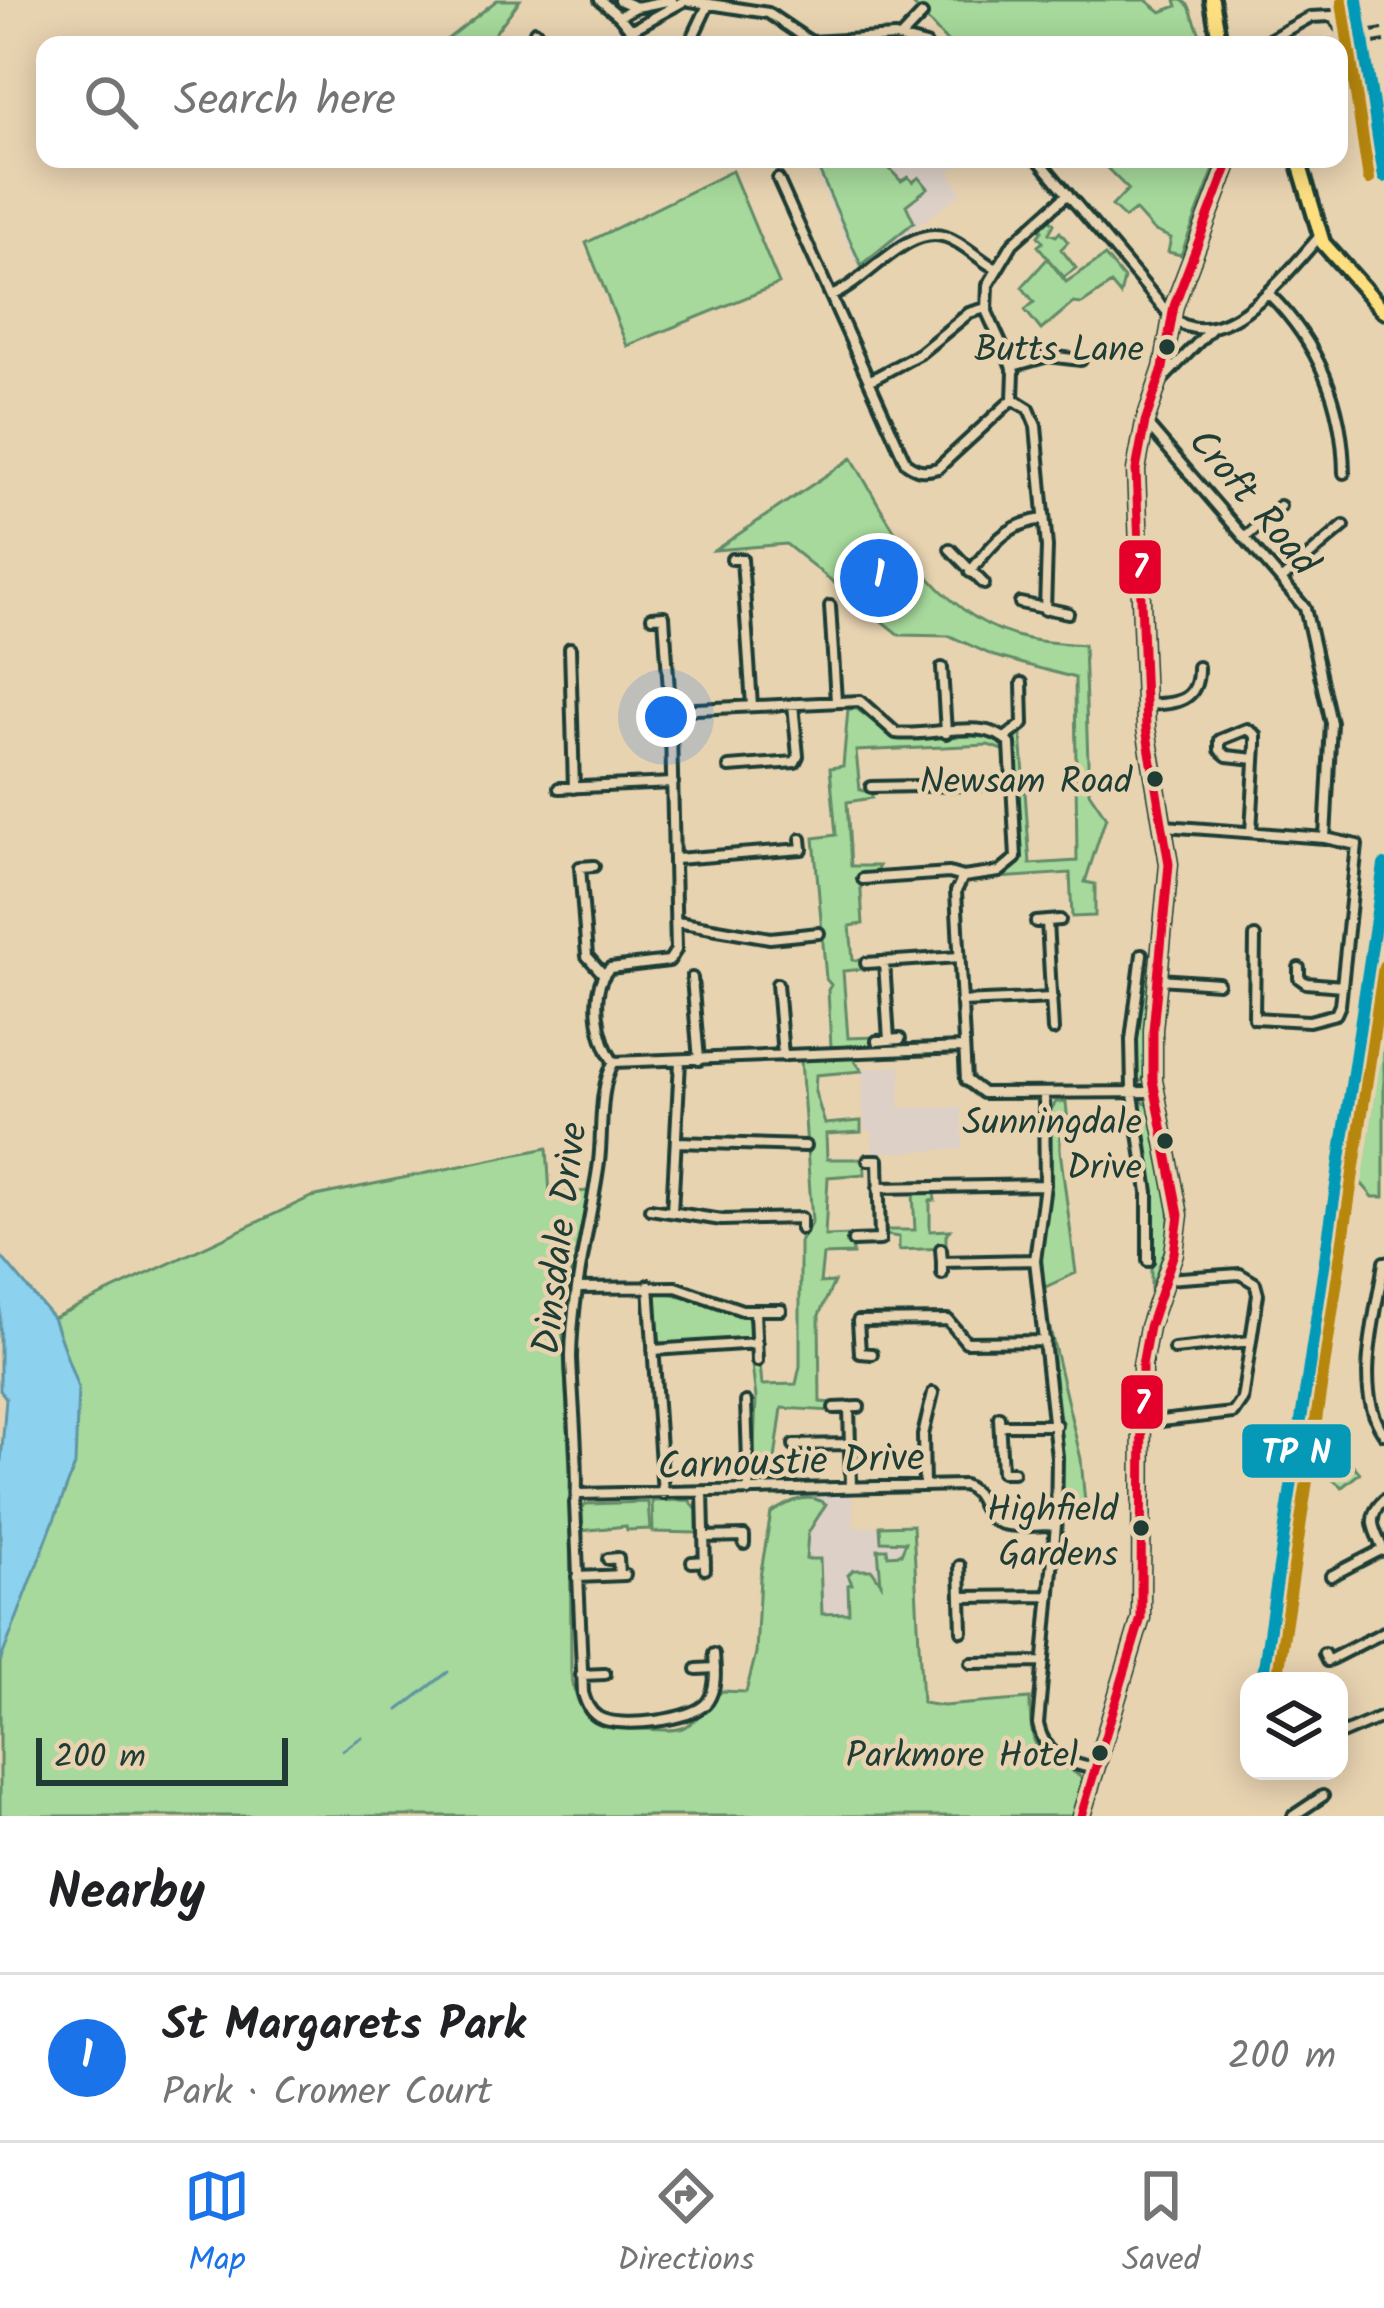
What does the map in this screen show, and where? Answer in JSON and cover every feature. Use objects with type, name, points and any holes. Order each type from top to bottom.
[{"type":"main road","points":[[1212,0],[1218,36]]},
{"type":"main road","points":[[1081,1816],[1141,1618],[1143,1354],[1177,1238],[1178,1210],[1154,1092],[1152,1045],[1169,877],[1165,826],[1149,751],[1135,495],[1145,422],[1172,316],[1227,168]]},
{"type":"main road","points":[[1301,168],[1328,250],[1384,311]]},
{"type":"street","points":[[600,0],[632,28],[685,0],[768,13],[803,36]]},
{"type":"street","points":[[619,0],[636,7]]},
{"type":"street","points":[[619,16],[636,7],[672,0]]},
{"type":"street","points":[[694,36],[711,3]]},
{"type":"street","points":[[1277,36],[1314,16],[1335,13],[1347,36]]},
{"type":"street","points":[[903,36],[922,15]]},
{"type":"street","points":[[535,31],[539,36]]},
{"type":"street","points":[[1348,41],[1384,35]]},
{"type":"street","points":[[1348,41],[1358,73]]},
{"type":"street","points":[[1046,168],[1172,316],[1189,327],[1213,326]]},
{"type":"street","points":[[778,178],[906,463],[916,470],[938,468],[1013,399],[1012,367],[986,308],[987,290],[995,268],[1013,244],[1068,194]]},
{"type":"street","points":[[831,296],[851,288],[885,258],[923,236],[949,238],[995,268]]},
{"type":"street","points":[[1158,385],[1213,326],[1270,295],[1320,236]]},
{"type":"street","points":[[1270,295],[1302,331],[1325,374],[1340,416],[1344,473]]},
{"type":"street","points":[[869,381],[919,354],[969,313],[986,308]]},
{"type":"street","points":[[1012,367],[1048,356],[1081,359]]},
{"type":"street","points":[[1013,399],[1029,409],[1035,422],[1047,561],[1045,610]]},
{"type":"street","name":"Croft Road","points":[[1145,422],[1305,608],[1331,719],[1324,838]]},
{"type":"street","points":[[1247,536],[1280,506]]},
{"type":"street","points":[[970,572],[1012,526],[1043,519]]},
{"type":"street","points":[[1283,578],[1344,526]]},
{"type":"street","points":[[950,549],[984,584]]},
{"type":"street","points":[[732,559],[742,559],[752,706]]},
{"type":"street","points":[[1020,603],[1068,613]]},
{"type":"street","points":[[830,606],[836,619],[836,701]]},
{"type":"street","points":[[652,617],[664,616],[670,706],[676,714]]},
{"type":"street","points":[[574,654],[574,788]]},
{"type":"street","points":[[1145,705],[1189,698],[1198,683],[1198,667]]},
{"type":"street","points":[[942,668],[946,733]]},
{"type":"street","points":[[1005,738],[1023,724],[1023,683]]},
{"type":"street","points":[[676,714],[860,700],[896,733],[990,729],[1005,738],[1010,745],[1016,858],[999,872],[961,879],[949,874],[863,880]]},
{"type":"street","points":[[729,767],[800,760],[793,704]]},
{"type":"street","points":[[676,714],[670,730],[676,950],[668,961],[610,968],[602,974],[598,990],[604,1049],[614,1062],[962,1048]]},
{"type":"street","points":[[1251,832],[1257,737],[1251,730],[1219,742],[1225,756],[1255,759]]},
{"type":"street","points":[[559,788],[673,783]]},
{"type":"street","points":[[871,787],[1013,784]]},
{"type":"street","points":[[1165,826],[1324,838],[1354,842],[1359,848],[1340,1009],[1334,1016],[1309,1021],[1254,1018],[1256,937]]},
{"type":"street","points":[[676,859],[802,849],[801,839]]},
{"type":"street","points":[[594,866],[580,867],[587,956],[602,974]]},
{"type":"street","points":[[961,879],[956,891],[962,1048],[965,1078],[975,1090],[1154,1092]]},
{"type":"street","points":[[1053,1030],[1042,921],[1060,920]]},
{"type":"street","points":[[677,922],[770,938],[819,934]]},
{"type":"street","points":[[866,963],[959,957]]},
{"type":"street","points":[[1144,960],[1132,1040],[1132,1094],[1148,1189],[1148,1262]]},
{"type":"street","points":[[884,962],[889,1040]]},
{"type":"street","points":[[1299,968],[1299,978],[1306,983],[1342,986]]},
{"type":"street","points":[[692,978],[699,1060]]},
{"type":"street","points":[[1159,979],[1218,982]]},
{"type":"street","points":[[778,984],[783,1056]]},
{"type":"street","points":[[961,1002],[1052,998]]},
{"type":"street","points":[[877,1040],[900,1039]]},
{"type":"street","points":[[672,1212],[680,1061]]},
{"type":"street","name":"Dinsdale Drive","points":[[580,1675],[575,1504],[580,1494],[574,1469],[571,1358],[607,1074],[614,1062]]},
{"type":"street","points":[[1044,1093],[1045,1185],[1035,1260],[1056,1425],[1056,1525],[1038,1724],[1044,1742],[1069,1763],[1095,1768]]},
{"type":"street","points":[[677,1142],[794,1141],[806,1147]]},
{"type":"street","points":[[854,1241],[880,1240],[878,1160],[868,1160]]},
{"type":"street","points":[[878,1188],[1045,1185]]},
{"type":"street","points":[[650,1209],[753,1222],[801,1218],[801,1229]]},
{"type":"street","points":[[941,1250],[942,1274]]},
{"type":"street","points":[[942,1262],[1035,1260]]},
{"type":"street","points":[[1384,1262],[1367,1391],[1373,1419],[1384,1434]]},
{"type":"street","points":[[1142,1423],[1233,1413],[1243,1398],[1258,1294],[1255,1283],[1248,1276],[1166,1279]]},
{"type":"street","points":[[649,1285],[663,1494]]},
{"type":"street","points":[[578,1288],[676,1287],[721,1305],[781,1310]]},
{"type":"street","points":[[755,1311],[757,1361]]},
{"type":"street","points":[[872,1354],[860,1353],[858,1321],[948,1320],[961,1339],[961,1352]]},
{"type":"street","points":[[961,1339],[1046,1341]]},
{"type":"street","points":[[1174,1349],[1251,1341]]},
{"type":"street","points":[[653,1350],[757,1343]]},
{"type":"street","points":[[924,1486],[923,1435],[933,1393]]},
{"type":"street","points":[[746,1402],[749,1490]]},
{"type":"street","points":[[834,1408],[854,1407],[851,1487]]},
{"type":"street","points":[[1013,1472],[1001,1472],[999,1421],[1056,1425]]},
{"type":"street","points":[[794,1446],[850,1444]]},
{"type":"street","name":"Carnoustie Drive","points":[[580,1494],[969,1487],[980,1496],[988,1516],[1000,1524],[1056,1525]]},
{"type":"street","points":[[692,1562],[705,1565],[703,1492]]},
{"type":"street","points":[[1331,1576],[1383,1550],[1371,1521],[1384,1500]]},
{"type":"street","points":[[704,1537],[744,1535],[744,1544]]},
{"type":"street","points":[[577,1577],[622,1575],[618,1558],[608,1558]]},
{"type":"street","points":[[960,1566],[962,1631]]},
{"type":"street","points":[[962,1597],[1050,1596]]},
{"type":"street","points":[[1324,1660],[1384,1632]]},
{"type":"street","points":[[604,1674],[580,1675],[592,1712],[607,1720],[692,1715],[711,1696],[714,1654]]},
{"type":"street","points":[[971,1663],[1043,1662]]},
{"type":"street","points":[[697,1670],[715,1668]]},
{"type":"street","points":[[1348,1731],[1384,1716]]},
{"type":"street","points":[[1293,1816],[1323,1796]]},
{"type":"street","points":[[1313,1802],[1322,1816]]},
{"type":"shaded area","points":[[813,168],[955,168],[949,173],[962,193],[859,269]]},
{"type":"shaded area","points":[[901,1066],[899,1108],[961,1107],[963,1149],[873,1153],[872,1131],[864,1130],[862,1069]]},
{"type":"shaded area","points":[[852,1495],[854,1527],[913,1525],[921,1708],[763,1726],[754,1653],[771,1512],[796,1497]]},
{"type":"green space","points":[[497,0],[520,0],[493,36],[451,36]]},
{"type":"green space","points":[[909,0],[1146,0],[1161,12],[1182,0],[1201,36],[942,36]]},
{"type":"green space","points":[[818,168],[889,168],[901,181],[919,177],[928,188],[906,205],[914,222],[861,265]]},
{"type":"green space","points":[[1107,168],[1215,168],[1181,255],[1168,252],[1171,238],[1153,230],[1135,210],[1125,218],[1112,206],[1128,189]]},
{"type":"green space","points":[[732,171],[779,284],[627,346],[586,243]]},
{"type":"green space","points":[[1049,218],[1054,224],[1049,233],[1056,236],[1060,232],[1068,242],[1061,249],[1076,268],[1064,277],[1048,259],[1066,282],[1105,256],[1124,279],[1120,295],[1111,284],[1082,304],[1073,303],[1041,330],[1025,310],[1034,302],[1022,287],[1048,258],[1038,246],[1043,242],[1038,226]]},
{"type":"green space","points":[[852,458],[902,542],[943,593],[996,629],[1028,639],[1084,645],[1089,792],[1106,817],[1085,882],[1095,884],[1095,916],[1072,917],[1070,873],[999,878],[1022,856],[1016,739],[1021,732],[1030,864],[1077,861],[1075,678],[994,656],[950,636],[899,635],[786,544],[715,550]]},
{"type":"green space","points":[[848,709],[857,709],[895,738],[983,736],[1001,743],[1003,750],[988,745],[856,751],[860,790],[872,793],[872,798],[847,802],[851,866],[879,866],[874,875],[860,876],[863,924],[850,926],[853,960],[863,960],[864,969],[843,971],[848,1038],[875,1037],[875,1045],[831,1047],[831,985],[826,979],[814,838],[836,835],[830,768],[843,766]]},
{"type":"green space","points":[[1384,956],[1384,1197],[1373,1197],[1362,1184],[1350,1192],[1310,1446],[1332,1452],[1327,1464],[1341,1451],[1360,1473],[1342,1487],[1303,1456]]},
{"type":"green space","points":[[1153,967],[1146,1076],[1139,1083],[1134,1041],[1137,1011],[1145,968]]},
{"type":"green space","points":[[852,1057],[862,1071],[816,1075],[815,1092],[825,1124],[861,1121],[861,1132],[826,1134],[827,1159],[864,1159],[865,1174],[828,1177],[825,1236],[851,1235],[853,1254],[823,1255],[820,1283],[834,1282],[819,1315],[820,1402],[832,1403],[832,1411],[782,1408],[772,1481],[760,1483],[753,1476],[756,1398],[752,1365],[760,1364],[762,1385],[796,1384],[800,1366],[800,1242],[812,1222],[801,1060]]},
{"type":"green space","points":[[1140,1100],[1149,1105],[1170,1196],[1168,1241],[1151,1290],[1151,1186]]},
{"type":"green space","points":[[1056,1102],[1066,1102],[1068,1123],[1060,1124],[1060,1150],[1076,1273],[1043,1288],[1040,1247],[1050,1186],[1050,1111]]},
{"type":"green space","points":[[547,1148],[550,1194],[589,1191],[562,1314],[570,1470],[571,1674],[585,1714],[612,1728],[678,1729],[693,1722],[722,1691],[746,1692],[756,1653],[760,1577],[771,1513],[812,1498],[826,1504],[808,1533],[806,1559],[820,1559],[822,1614],[849,1613],[848,1585],[852,1584],[848,1575],[853,1570],[872,1570],[881,1583],[878,1549],[887,1549],[888,1555],[901,1554],[906,1542],[881,1541],[880,1526],[913,1525],[922,1703],[943,1706],[1030,1699],[1036,1745],[1083,1779],[1072,1816],[0,1816],[0,1662],[77,1388],[53,1318],[311,1197]]},
{"type":"green space","points":[[913,1193],[934,1193],[930,1231],[950,1230],[946,1248],[899,1250],[899,1237],[885,1235],[885,1230],[915,1230]]},
{"type":"green space","points":[[660,1290],[747,1315],[753,1335],[746,1342],[660,1345],[655,1295]]},
{"type":"green space","points":[[1048,1320],[1081,1459],[1085,1503],[1061,1504],[1060,1419]]},
{"type":"green space","points":[[689,1500],[697,1510],[697,1533],[653,1532],[652,1501]]},
{"type":"green space","points":[[648,1502],[650,1529],[627,1530],[626,1526],[580,1531],[579,1512],[586,1504]]},
{"type":"water","points":[[0,1255],[53,1318],[78,1388],[75,1465],[0,1662],[0,1474],[6,1398],[0,1390]]},
{"type":"waterway","points":[[399,1710],[448,1672]]},
{"type":"waterway","points":[[343,1750],[362,1737]]},
{"type":"transit line","points":[[1357,0],[1384,177]]},
{"type":"transit line","points":[[1342,2],[1347,36]]},
{"type":"transit line","points":[[1348,41],[1369,179]]},
{"type":"transit line","name":"7","points":[[1081,1816],[1141,1618],[1142,1365],[1149,1327],[1174,1253],[1179,1215],[1153,1080],[1153,1030],[1169,864],[1146,728],[1136,470],[1174,306],[1227,168]]},
{"type":"transit line","points":[[1263,1672],[1384,865]]},
{"type":"transit line","points":[[1278,1672],[1384,966]]},
{"type":"place","name":"Butts Lane","points":[[1167,347]]},
{"type":"place","name":"St Margarets Park","points":[[879,578]]},
{"type":"place","name":"Newsam Road","points":[[1155,779]]},
{"type":"place","name":"Sunningdale Drive","points":[[1165,1141]]},
{"type":"place","name":"Highfield Gardens","points":[[1141,1528]]},
{"type":"place","name":"Parkmore Hotel","points":[[1100,1753]]}]
